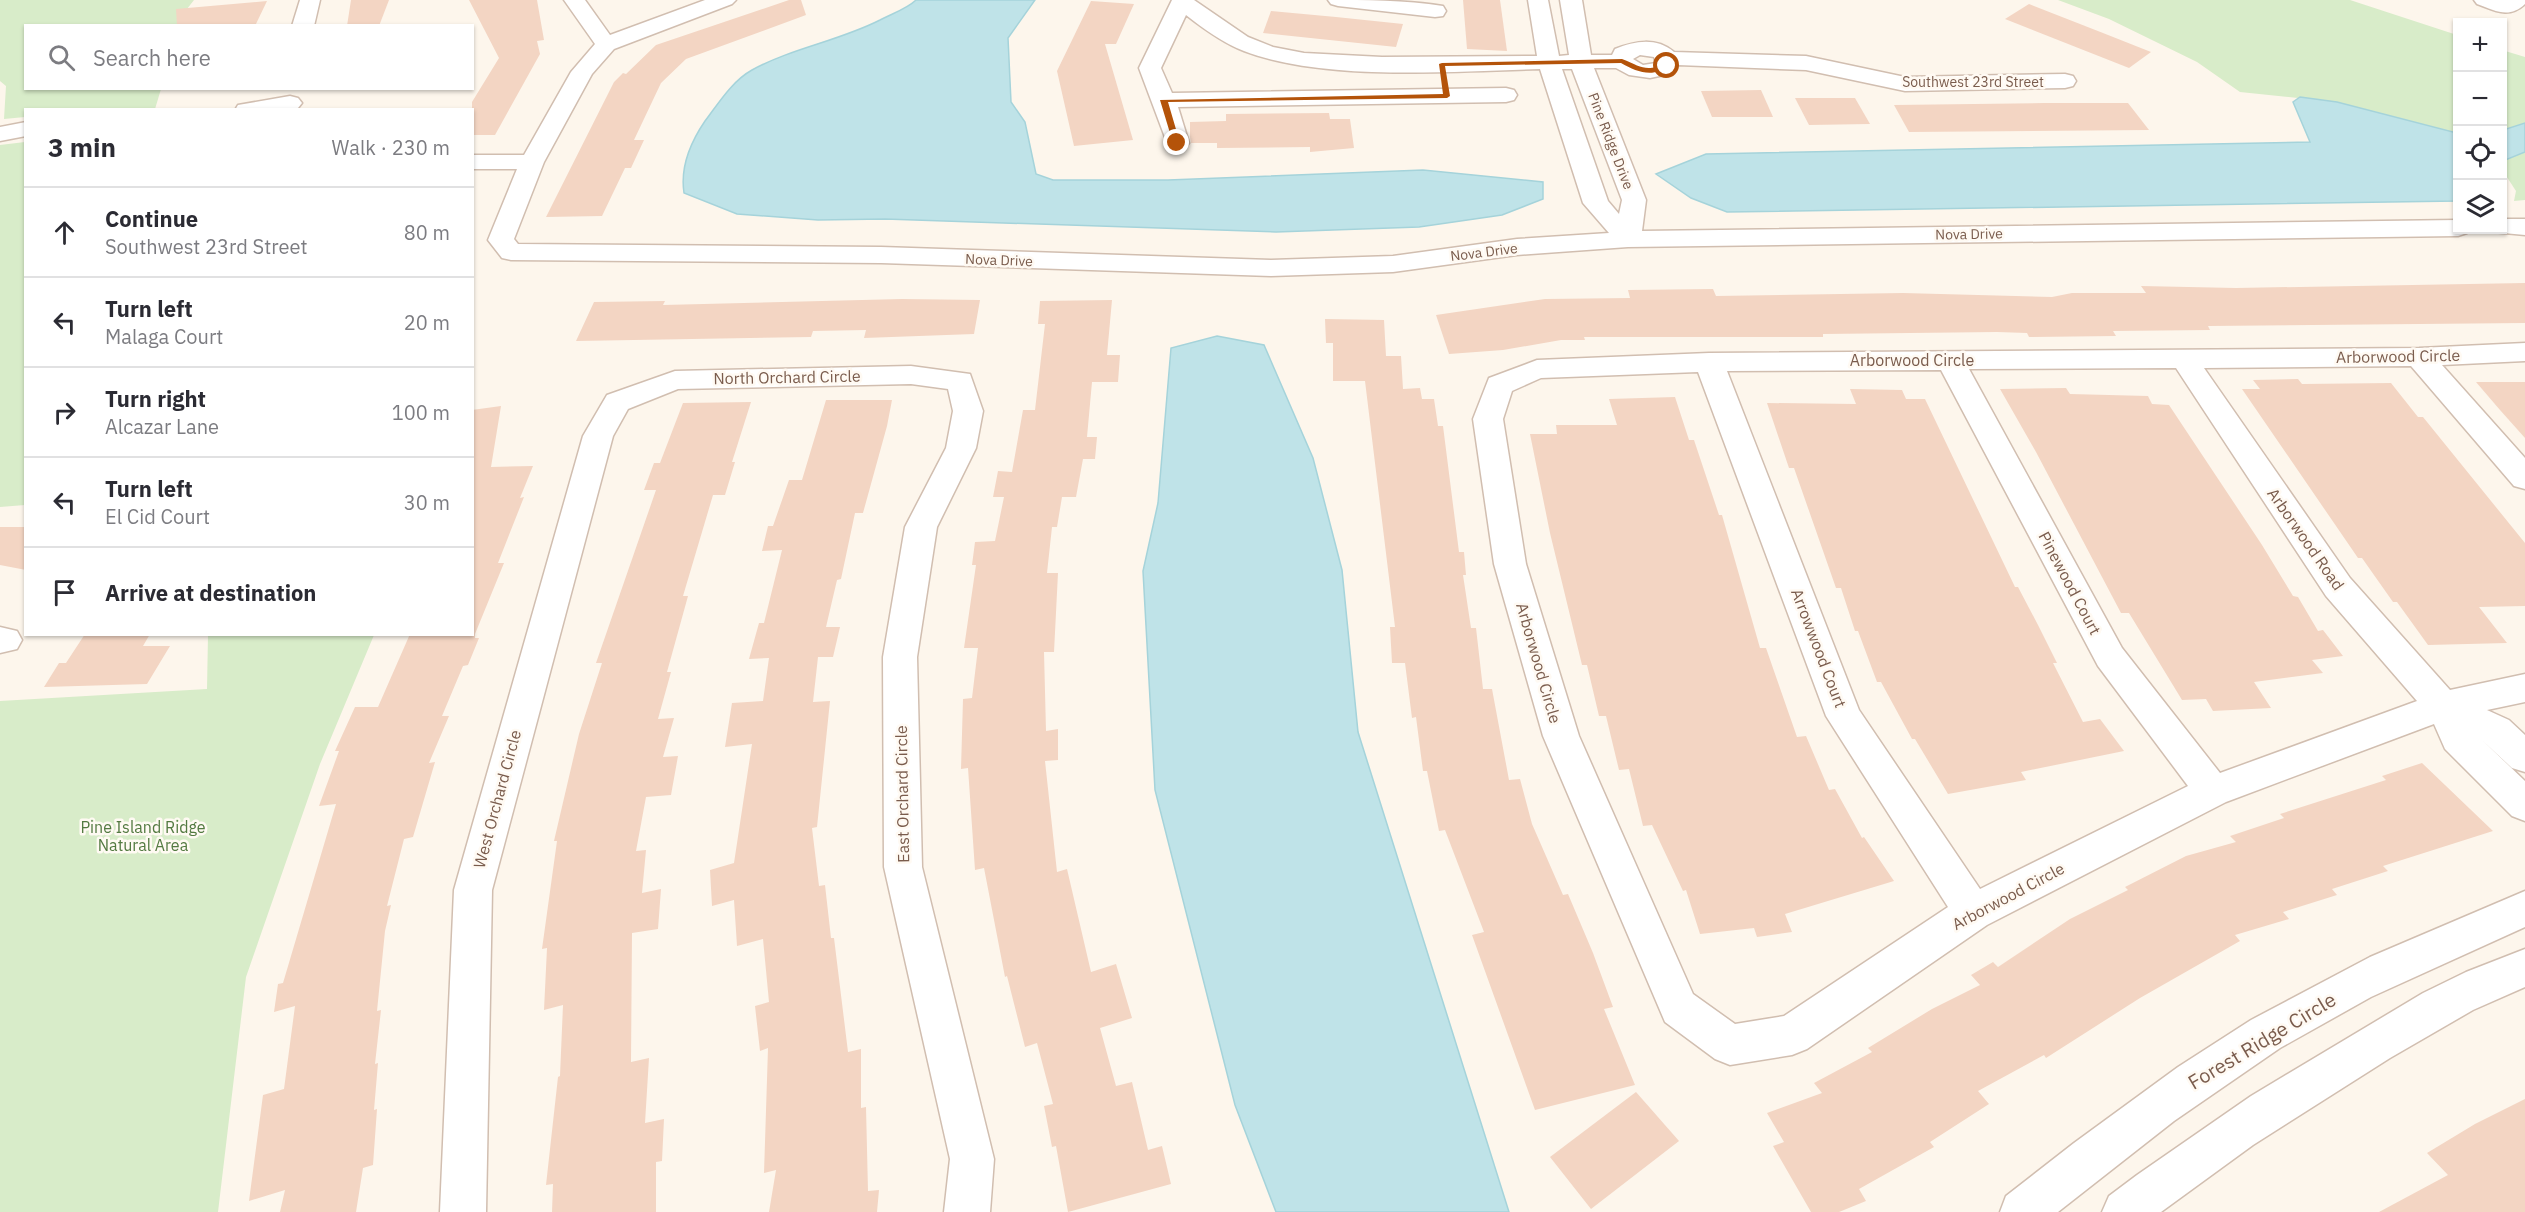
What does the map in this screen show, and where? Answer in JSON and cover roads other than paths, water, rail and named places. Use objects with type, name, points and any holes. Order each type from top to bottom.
[{"type":"street","points":[[304,24],[310,0]]},
{"type":"street","points":[[574,0],[606,44]]},
{"type":"street","points":[[474,162],[532,162],[582,72],[606,44],[725,0]]},
{"type":"street","points":[[1338,0],[1438,30],[1447,96]]},
{"type":"street","name":"Pine Ridge Drive","points":[[1538,0],[1549,63],[1596,203],[1628,239]]},
{"type":"street","name":"Pine Ridge Drive","points":[[1571,0],[1581,63],[1634,200],[1628,239]]},
{"type":"street","points":[[2484,0],[2508,8],[2517,0]]},
{"type":"street","points":[[1177,143],[1164,100],[1150,68],[1182,1]]},
{"type":"street","name":"Southwest 23rd Street","points":[[1182,1],[1220,32],[1253,47],[1301,58],[1358,64],[1438,30],[1549,63],[1622,61],[1631,68],[1647,72],[1667,66],[1668,58],[1806,63],[1905,84],[2065,81]]},
{"type":"street","points":[[1164,100],[1506,95]]},
{"type":"street","points":[[255,108],[291,100]]},
{"type":"street","points":[[0,134],[24,129]]},
{"type":"street","name":"Nova Drive","points":[[532,162],[501,240],[511,252],[881,255],[1270,268],[1393,264],[1517,247],[1628,239],[2453,228]]},
{"type":"street","points":[[2507,227],[2525,227]]},
{"type":"street","name":"Arborwood Circle","points":[[2525,352],[2419,357],[1709,362],[1537,369],[1499,385],[1488,419],[1510,564],[1561,736],[1679,1008],[1730,1045],[1792,1035],[1973,912],[2213,791],[2443,706],[2525,688]]},
{"type":"street","points":[[2419,357],[2525,478]]},
{"type":"street","name":"Pinewood Court","points":[[1949,359],[2110,657],[2213,791]]},
{"type":"street","name":"Arborwood Road","points":[[2184,359],[2338,587],[2443,706],[2458,739],[2525,805]]},
{"type":"street","name":"Arrowwood Court","points":[[1709,362],[1844,716],[1973,912]]},
{"type":"street","name":"North Orchard Circle","points":[[617,402],[675,380],[911,375],[960,381]]},
{"type":"street","name":"East Orchard Circle","points":[[960,381],[968,411],[961,448],[921,527],[900,657],[903,867],[972,1159],[967,1212]]},
{"type":"street","name":"West Orchard Circle","points":[[463,1212],[473,890],[598,436],[617,402]]},
{"type":"street","name":"Arborwood Road","points":[[2443,706],[2496,730],[2525,758]]},
{"type":"street","name":"Forest Ridge Circle","points":[[2022,1212],[2119,1135],[2200,1076],[2303,1012],[2416,956],[2525,909]]},
{"type":"street","points":[[2125,1212],[2167,1178],[2283,1099],[2384,1039],[2494,978],[2525,968]]},
{"type":"water","points":[[916,0],[1035,0],[1008,38],[1011,102],[1025,122],[1036,174],[1053,180],[1168,180],[1423,170],[1543,182],[1543,199],[1502,215],[1419,227],[1276,232],[885,219],[818,220],[737,214],[684,193],[683,174],[687,156],[695,138],[720,100],[738,80],[767,62],[848,34],[904,9]]},
{"type":"water","points":[[2300,97],[2337,102],[2453,132],[2453,201],[1727,212],[1691,198],[1656,174],[1706,154],[2310,142],[2293,102]]},
{"type":"water","points":[[2525,123],[2525,152],[2507,159],[2507,129]]},
{"type":"water","points":[[1217,336],[1264,345],[1313,458],[1342,570],[1358,732],[1509,1212],[1276,1212],[1235,1105],[1155,790],[1143,571],[1158,503],[1171,348]]},
{"type":"park label","name":"Pine Island Ridge Natural Area","points":[[143,836]]}]
